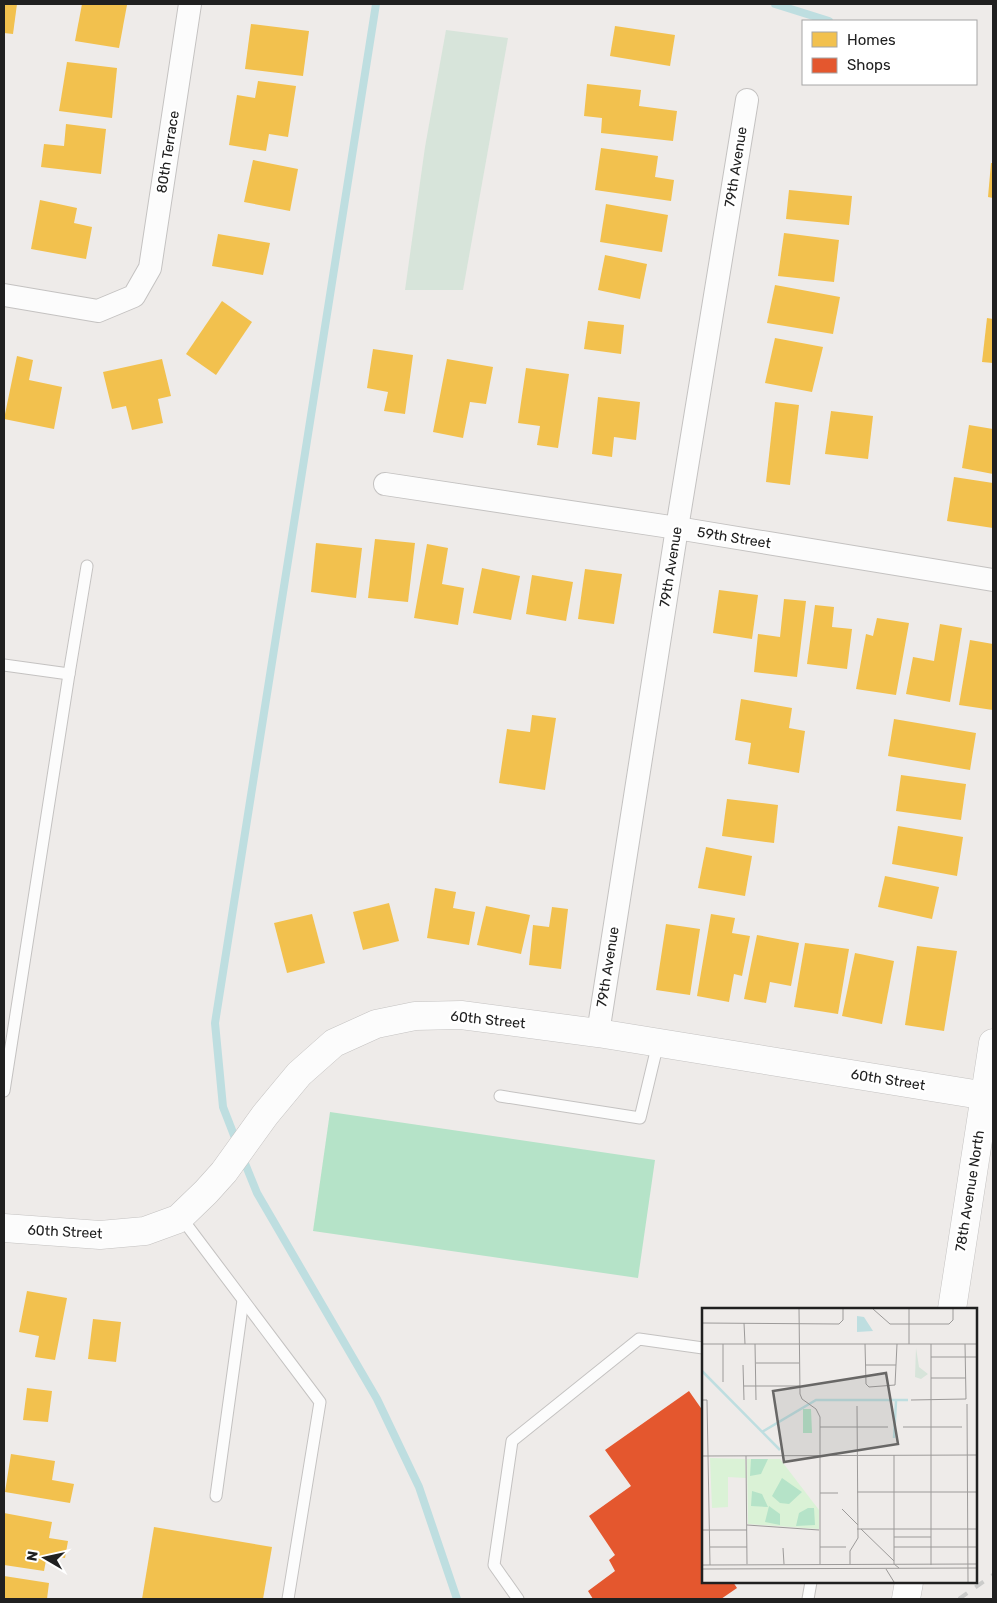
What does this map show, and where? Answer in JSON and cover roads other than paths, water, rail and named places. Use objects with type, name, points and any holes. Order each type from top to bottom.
[{"type":"street","name":"80th Terrace","points":[[4,296],[98,311],[134,296],[150,268],[190,4]]},
{"type":"street","name":"79th Avenue","points":[[598,1034],[677,528],[747,100]]},
{"type":"street","name":"59th Street","points":[[385,484],[677,528],[993,580]]},
{"type":"street","name":"60th Street","points":[[4,1228],[100,1235],[144,1231],[180,1216],[224,1172],[265,1115],[299,1074],[334,1043],[376,1024],[415,1016],[461,1015],[598,1034],[989,1096]]},
{"type":"street","name":"78th Avenue North","points":[[952,1308],[989,1096],[993,1043]]},
{"type":"street","points":[[906,1599],[909,1583]]},
{"type":"lane","points":[[4,1091],[87,566]]},
{"type":"lane","points":[[4,665],[69,674]]},
{"type":"lane","points":[[500,1096],[640,1118],[658,1043]]},
{"type":"lane","points":[[180,1216],[320,1402],[288,1599]]},
{"type":"lane","points":[[216,1496],[243,1300]]},
{"type":"lane","points":[[518,1599],[494,1566],[512,1441],[639,1339],[702,1348]]},
{"type":"lane","points":[[808,1599],[811,1583]]},
{"type":"waterway","points":[[237,1143],[223,1107],[215,1023],[376,4]]},
{"type":"waterway","points":[[775,4],[826,20]]},
{"type":"waterway","points":[[242,1156],[257,1193],[377,1399],[419,1487],[457,1599]]},
{"type":"railway","points":[[959,1599],[993,1575]]}]
